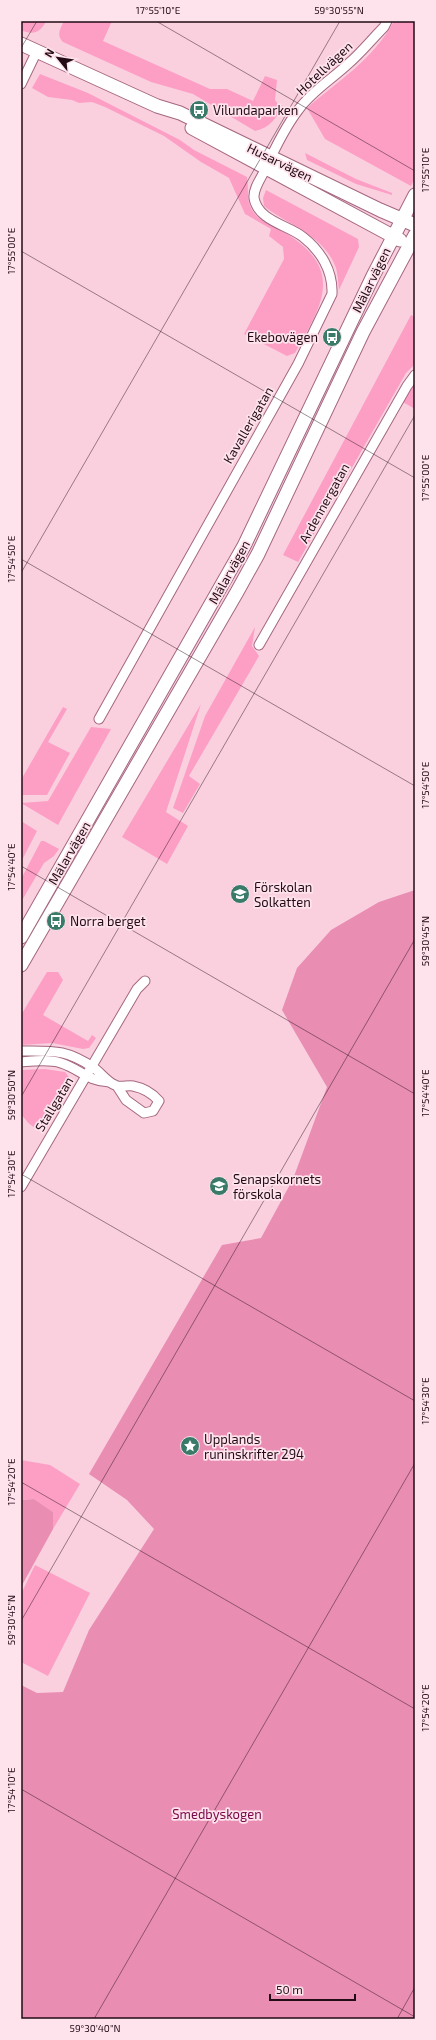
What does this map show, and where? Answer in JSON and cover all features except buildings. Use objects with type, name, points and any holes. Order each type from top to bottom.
[{"type":"main road","name":"Husarvägen","points":[[21,44],[157,106],[180,113],[268,162],[393,236],[413,242]]},
{"type":"main road","name":"Husarvägen","points":[[268,162],[415,225]]},
{"type":"main road","name":"Mälarvägen","points":[[21,937],[244,546],[393,236],[415,195]]},
{"type":"main road","name":"Mälarvägen","points":[[21,965],[238,592],[258,554],[363,332],[413,242]]},
{"type":"street","name":"Hotellvägen","points":[[268,162],[298,109],[308,98],[349,64],[388,21]]},
{"type":"street","points":[[21,84],[38,51]]},
{"type":"street","name":"Kavallerigatan","points":[[99,719],[298,364],[332,294],[332,283],[322,257],[302,236],[267,217],[258,207],[254,198],[256,187],[268,162]]},
{"type":"street","name":"Ardennergatan","points":[[259,645],[360,467],[407,386],[415,376]]},
{"type":"street","name":"Stallgatan","points":[[21,1187],[137,989],[145,981]]},
{"type":"street","name":"Stallgatan","points":[[21,1050],[58,1050],[67,1053],[91,1066],[113,1084],[96,1081],[63,1063],[53,1061],[21,1062]]},
{"type":"shaded area","points":[[21,21],[46,21],[42,28],[36,32],[29,33],[21,30]]},
{"type":"shaded area","points":[[64,21],[112,21],[103,41],[210,89],[227,89],[253,101],[265,76],[277,80],[275,100],[278,104],[283,106],[269,125],[255,131],[193,94],[151,82],[63,42],[59,34]]},
{"type":"shaded area","points":[[394,21],[415,21],[415,178],[411,186],[325,139],[307,108],[355,69],[366,58],[386,35]]},
{"type":"shaded area","points":[[40,74],[88,93],[180,140],[194,150],[247,177],[248,198],[250,206],[255,214],[303,246],[315,260],[322,274],[323,288],[320,303],[314,319],[295,353],[287,356],[244,334],[284,259],[283,247],[269,236],[271,229],[245,214],[229,178],[201,162],[164,136],[105,107],[92,102],[79,103],[72,100],[48,97],[32,88]]},
{"type":"shaded area","points":[[305,153],[356,179],[392,193],[392,195],[356,184],[307,160]]},
{"type":"shaded area","points":[[266,190],[358,239],[359,247],[339,290],[336,268],[323,247],[305,232],[264,206],[263,198]]},
{"type":"shaded area","points":[[411,315],[415,317],[415,364],[406,373],[298,562],[283,555]]},
{"type":"shaded area","points":[[415,382],[415,409],[401,401]]},
{"type":"shaded area","points":[[255,627],[252,646],[259,656],[189,776],[200,784],[183,813],[173,808],[205,716]]},
{"type":"shaded area","points":[[201,704],[166,812],[188,826],[167,864],[122,837]]},
{"type":"shaded area","points":[[63,707],[67,709],[48,742],[70,753],[47,795],[21,795],[21,780]]},
{"type":"shaded area","points":[[91,727],[111,729],[58,825],[21,803],[48,801]]},
{"type":"shaded area","points":[[21,821],[37,831],[21,862]]},
{"type":"shaded area","points":[[41,841],[44,841],[59,849],[54,856],[44,863],[21,902],[21,879]]},
{"type":"shaded area","points":[[47,972],[58,972],[63,980],[43,1015],[88,1041],[92,1035],[96,1038],[89,1048],[83,1049],[52,1043],[21,1045],[21,1015]]},
{"type":"shaded area","points":[[45,1069],[65,1072],[69,1077],[68,1087],[70,1088],[46,1129],[38,1129],[32,1126],[21,1114],[21,1070]]},
{"type":"shaded area","points":[[21,1460],[50,1465],[80,1484],[53,1529],[53,1512],[34,1499],[21,1500]]},
{"type":"shaded area","points":[[35,1565],[90,1593],[48,1676],[21,1662],[21,1594]]},
{"type":"green space","name":"Smedbyskogen","points":[[415,890],[415,2019],[21,2019],[21,1685],[37,1693],[63,1692],[89,1630],[154,1529],[127,1500],[89,1474],[222,1245],[261,1238],[293,1179],[327,1087],[282,1010],[297,968],[331,930],[379,902]]},
{"type":"green space","points":[[34,1499],[53,1512],[53,1529],[21,1587],[21,1500]]},
{"type":"place","name":"Vilundaparken","points":[[199,110]]},
{"type":"place","name":"Ekebovägen","points":[[332,337]]},
{"type":"place","name":"Förskolan Solkatten","points":[[240,894]]},
{"type":"place","name":"Norra berget","points":[[56,921]]},
{"type":"place","name":"Senapskornets förskola","points":[[219,1186]]},
{"type":"place","name":"Upplands runinskrifter 294","points":[[190,1446]]}]
